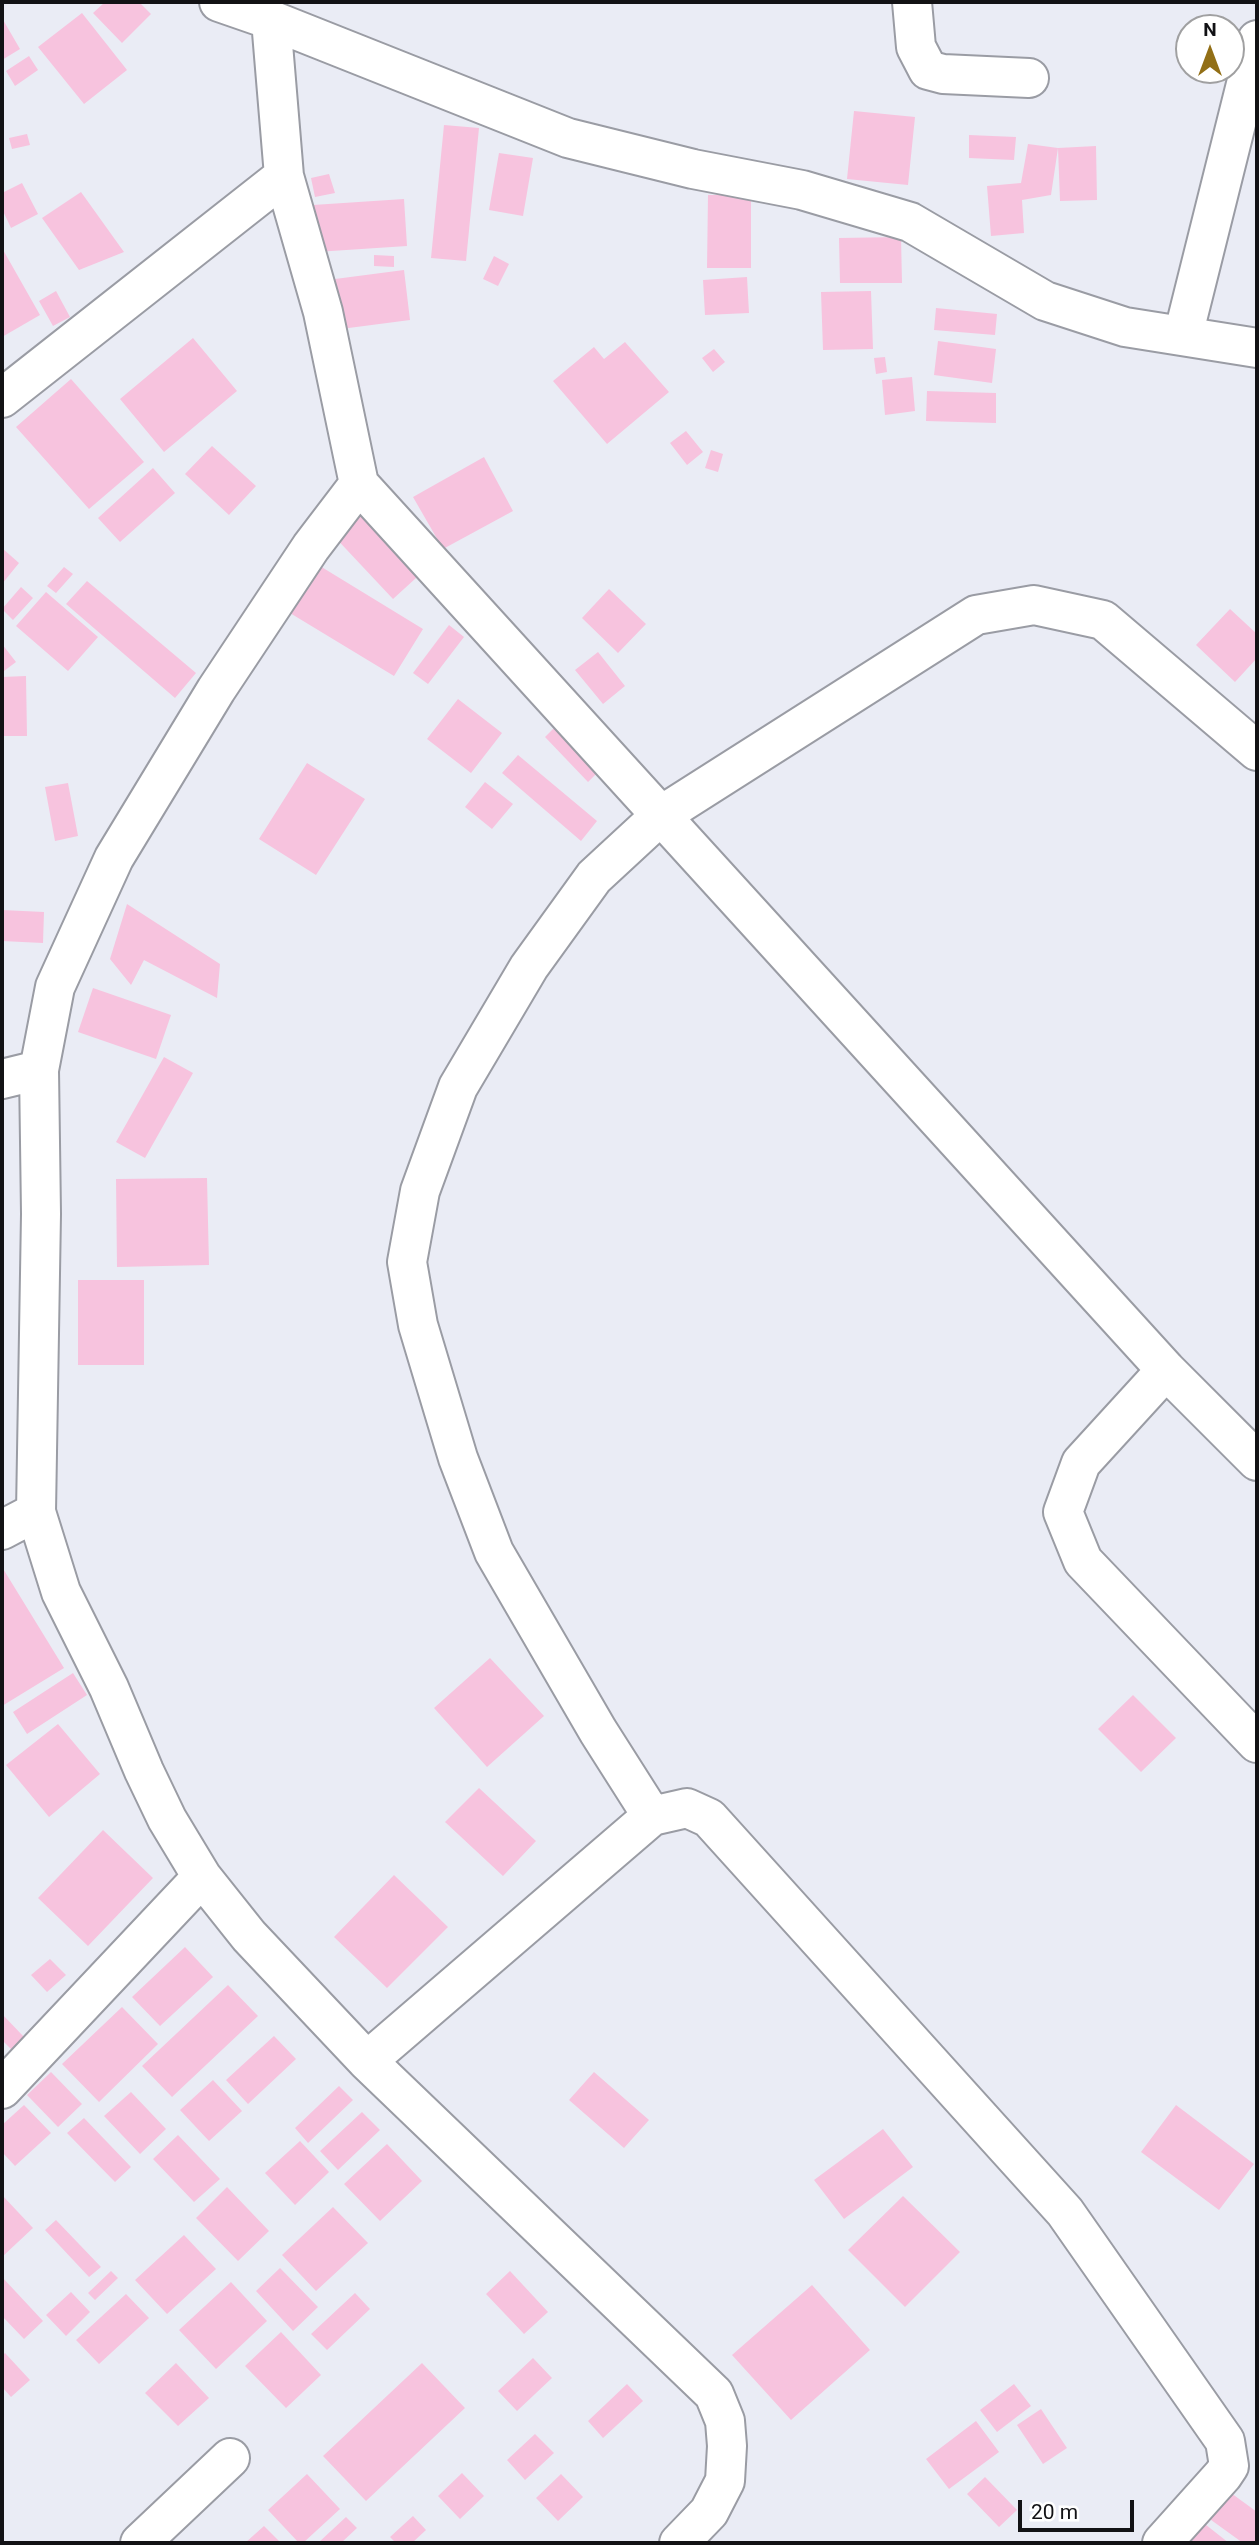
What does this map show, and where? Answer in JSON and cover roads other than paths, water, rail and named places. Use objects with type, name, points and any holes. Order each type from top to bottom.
[{"type":"street","points":[[219,2],[271,20],[568,138],[692,169],[802,190],[910,222],[1045,301],[1125,327],[1257,348]]},
{"type":"street","points":[[912,2],[916,47],[928,70],[943,74],[1029,78]]},
{"type":"street","points":[[271,20],[284,176],[323,312],[359,484],[1166,1370],[1257,1461]]},
{"type":"street","points":[[1183,336],[1257,40]]},
{"type":"street","points":[[2,397],[284,176]]},
{"type":"street","points":[[359,484],[311,547],[216,690],[114,858],[55,987],[39,1070],[41,1214],[37,1511],[61,1592],[109,1688],[167,1819],[202,1877],[249,1936],[367,2061],[715,2394],[725,2421],[725,2481],[709,2512],[679,2543]]},
{"type":"street","points":[[652,1816],[598,1731],[495,1552],[458,1458],[418,1325],[407,1262],[420,1191],[458,1087],[529,967],[594,877],[660,816],[976,615],[1034,605],[1103,620],[1257,751]]},
{"type":"street","points":[[2,1079],[39,1070]]},
{"type":"street","points":[[1166,1370],[1081,1463],[1063,1512],[1083,1561],[1257,1742]]},
{"type":"street","points":[[2,1530],[37,1511]]},
{"type":"street","points":[[367,2061],[652,1816],[687,1808],[709,1818],[1065,2212],[1225,2441],[1228,2466],[1162,2543]]},
{"type":"street","points":[[2,2088],[202,1877]]},
{"type":"street","points":[[140,2543],[230,2458]]}]
